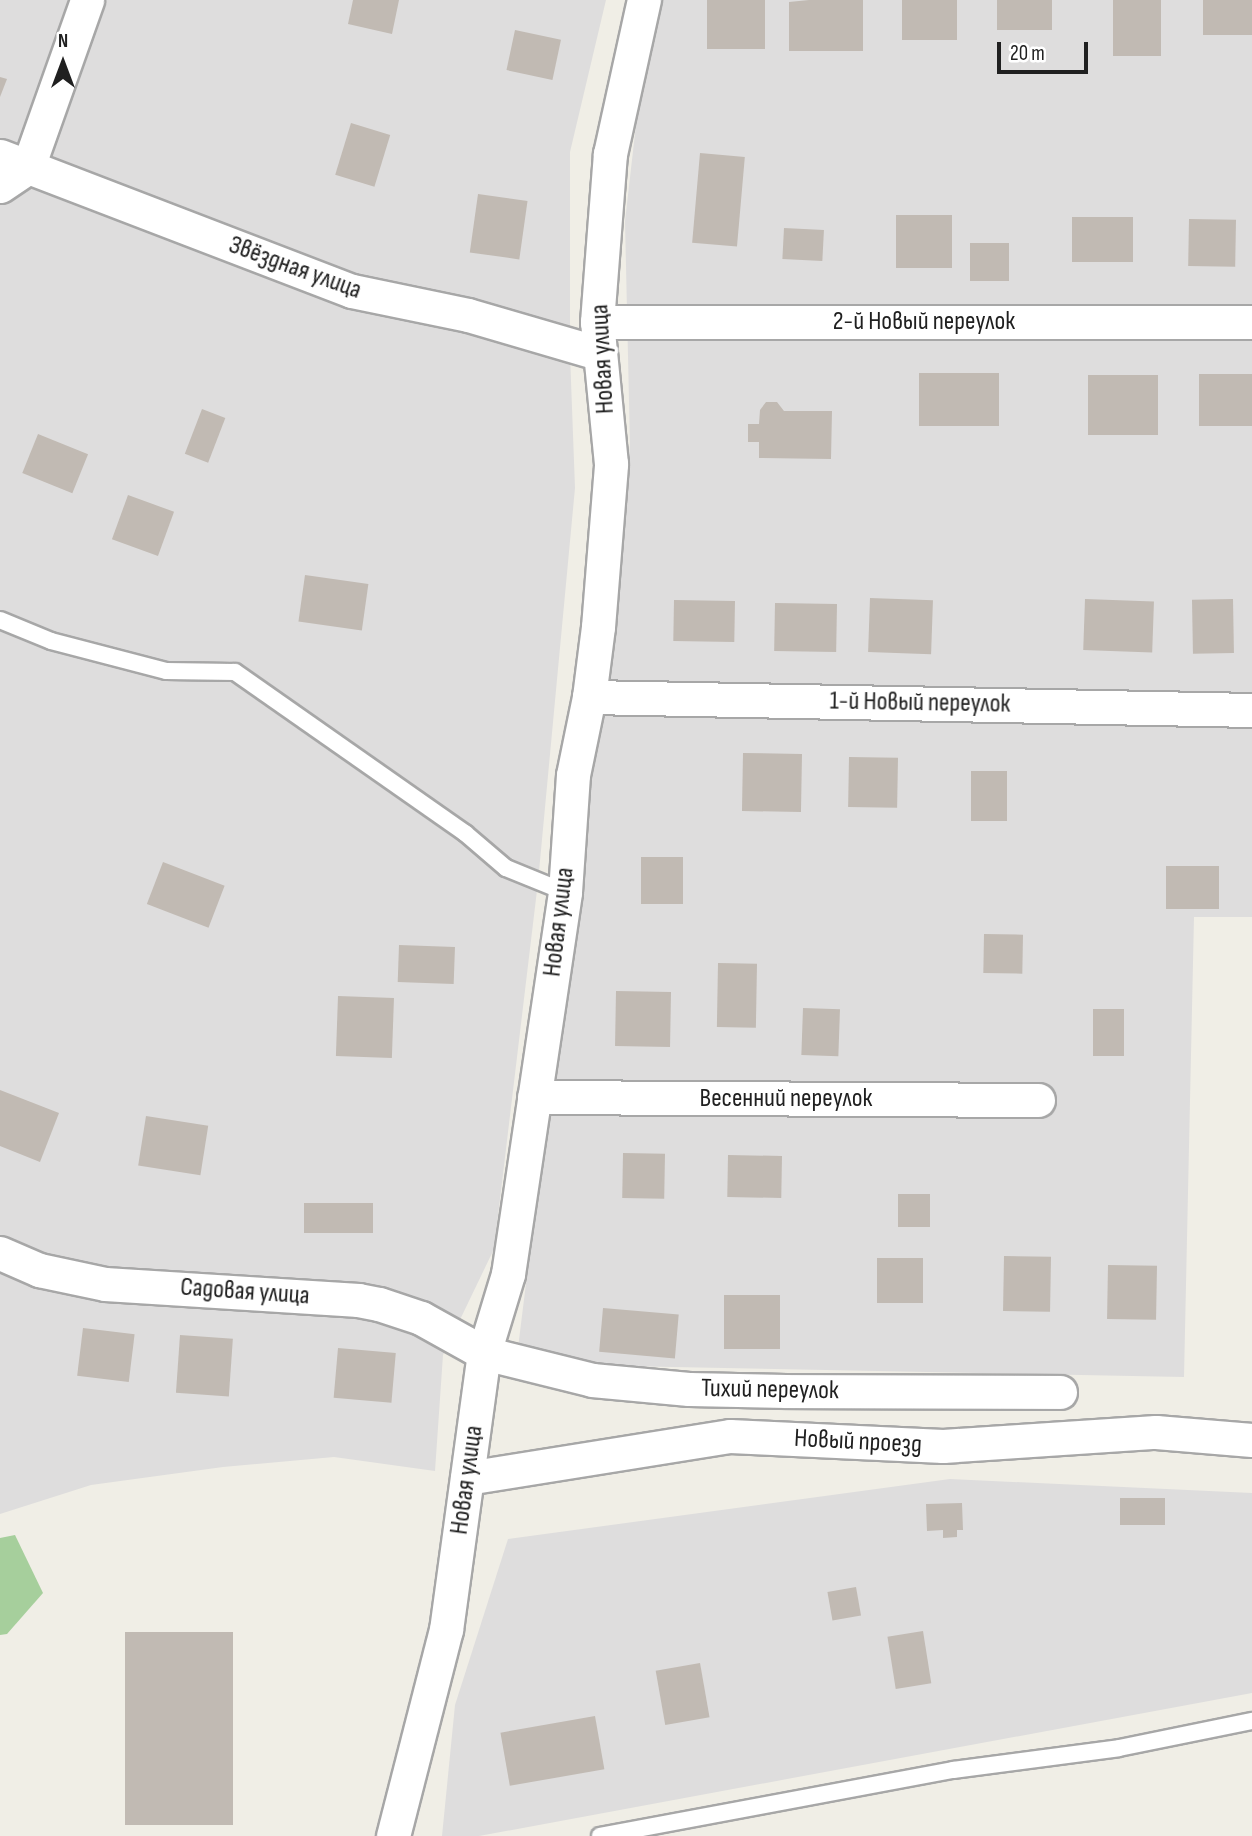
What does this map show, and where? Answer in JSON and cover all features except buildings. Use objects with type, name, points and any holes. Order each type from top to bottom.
[{"type":"street","points":[[0,186],[87,0]]},
{"type":"street","name":"Новая улица","points":[[393,1836],[446,1630],[484,1353],[509,1275],[565,892],[573,775],[589,697],[611,464],[597,338],[610,154],[644,0]]},
{"type":"street","name":"Звёздная улица","points":[[14,161],[352,291],[597,338]]},
{"type":"street","name":"2-й Новый переулок","points":[[597,338],[1252,322]]},
{"type":"street","name":"1-й Новый переулок","points":[[589,697],[1252,710]]},
{"type":"street","name":"Весенний переулок","points":[[534,1097],[1038,1100]]},
{"type":"street","name":"Садовая улица","points":[[0,1253],[39,1270],[105,1284],[358,1300],[379,1304],[421,1318],[484,1353]]},
{"type":"street","name":"Тихий переулок","points":[[484,1353],[592,1380],[689,1389],[1060,1392]]},
{"type":"street","name":"Новый проезд","points":[[467,1478],[730,1436],[943,1446],[1156,1433],[1252,1440]]},
{"type":"lane","points":[[0,620],[51,641],[166,671],[235,672],[465,833],[506,868],[565,892]]},
{"type":"lane","points":[[600,1836],[953,1770],[1119,1748],[1252,1721]]},
{"type":"shaded area","points":[[0,0],[606,0],[570,152],[570,354],[575,488],[538,882],[494,1249],[443,1355],[435,1471],[334,1457],[223,1467],[91,1485],[0,1514]]},
{"type":"shaded area","points":[[658,0],[1252,0],[1252,917],[1194,917],[1184,1377],[516,1364],[630,446],[625,221],[645,46]]},
{"type":"shaded area","points":[[950,1479],[1252,1493],[1252,1693],[479,1836],[442,1836],[455,1705],[508,1539]]},
{"type":"green space","points":[[15,1535],[43,1593],[7,1634],[0,1635],[0,1538]]}]
